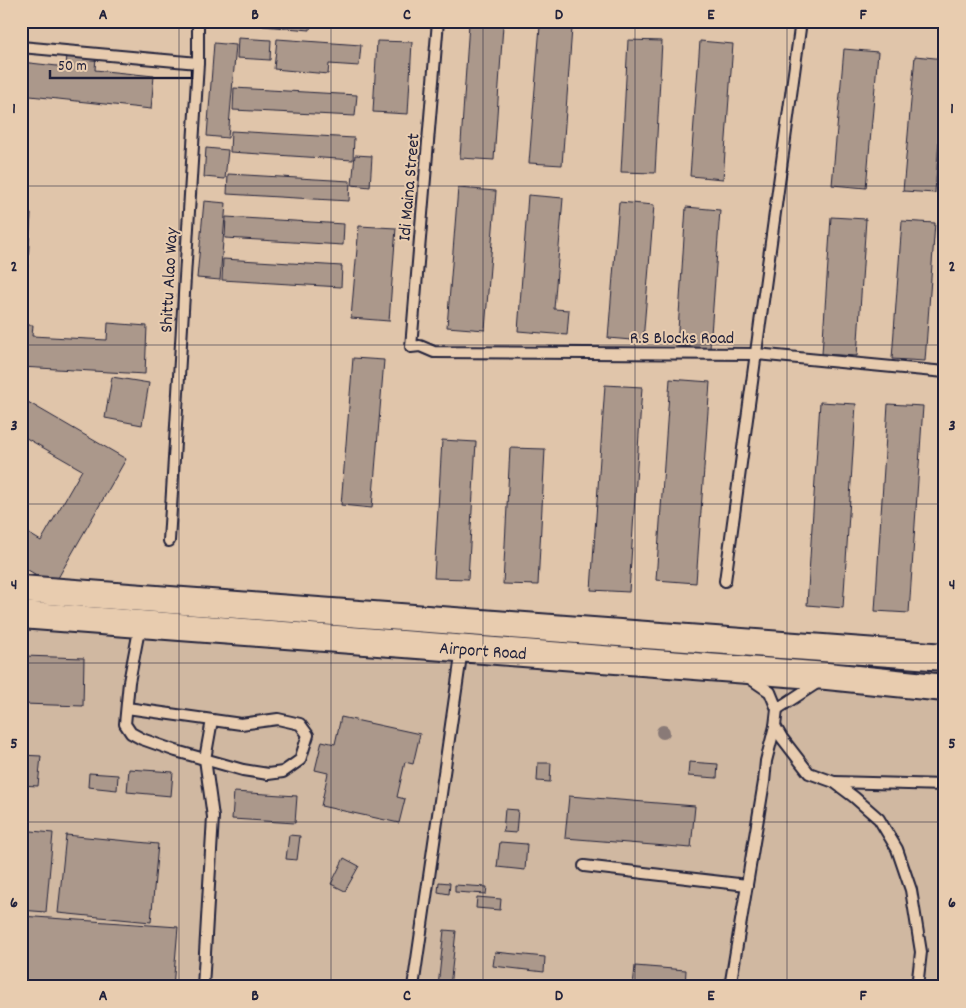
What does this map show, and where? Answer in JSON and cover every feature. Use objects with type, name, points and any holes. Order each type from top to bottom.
[{"type":"main road","name":"Airport Road","points":[[21,589],[945,657]]},
{"type":"main road","name":"Airport Road","points":[[21,615],[828,676],[945,688]]},
{"type":"lane","name":"Shittu Alao Way","points":[[169,541],[198,63],[198,21]]},
{"type":"lane","name":"Idi Maina Street","points":[[420,346],[411,347],[438,21]]},
{"type":"lane","points":[[725,581],[801,21]]},
{"type":"lane","points":[[21,47],[198,63]]},
{"type":"lane","name":"R.S Blocks Road","points":[[420,346],[434,352],[756,354],[945,372]]},
{"type":"lane","points":[[126,708],[241,724],[278,719],[300,724],[308,735],[300,760],[283,772],[268,774],[243,770],[176,751],[131,733],[125,724],[126,708],[140,624]]},
{"type":"lane","points":[[413,987],[462,648]]},
{"type":"lane","points":[[730,987],[766,761],[775,726],[777,709],[770,692],[737,669]]},
{"type":"lane","points":[[777,709],[828,676]]},
{"type":"lane","points":[[203,987],[213,817],[205,759],[212,720]]},
{"type":"lane","points":[[775,726],[809,773],[834,782],[945,785]]},
{"type":"lane","points":[[834,782],[879,819],[897,849],[911,890],[921,952],[917,987]]},
{"type":"lane","points":[[584,866],[746,885]]},
{"type":"shaded area","points":[[21,582],[945,653],[945,987],[21,987]]},
{"type":"building","points":[[223,21],[263,21],[262,24]]},
{"type":"building","points":[[264,21],[311,21],[310,30],[263,26]]},
{"type":"building","points":[[469,23],[503,25],[494,160],[460,158]]},
{"type":"building","points":[[540,26],[572,28],[562,165],[529,163]]},
{"type":"building","points":[[238,38],[271,40],[270,60],[237,58]]},
{"type":"building","points":[[277,39],[361,45],[359,66],[329,64],[328,74],[274,69]]},
{"type":"building","points":[[628,40],[662,41],[655,173],[621,172]]},
{"type":"building","points":[[377,41],[412,42],[408,114],[373,112]]},
{"type":"building","points":[[700,41],[733,44],[723,179],[690,176]]},
{"type":"building","points":[[214,43],[236,45],[228,138],[207,136]]},
{"type":"building","points":[[844,49],[878,52],[866,188],[832,185]]},
{"type":"building","points":[[67,54],[96,57],[95,70],[154,76],[151,109],[21,95],[21,62],[66,67]]},
{"type":"building","points":[[915,56],[945,59],[935,193],[903,191]]},
{"type":"building","points":[[234,88],[357,95],[355,116],[233,110]]},
{"type":"building","points":[[231,131],[354,138],[353,160],[230,152]]},
{"type":"building","points":[[206,148],[228,150],[225,179],[204,177]]},
{"type":"building","points":[[355,155],[372,156],[370,187],[352,185]]},
{"type":"building","points":[[228,174],[350,181],[349,201],[227,194]]},
{"type":"building","points":[[458,188],[496,191],[485,330],[447,327]]},
{"type":"building","points":[[528,195],[563,198],[554,309],[569,310],[567,335],[518,331]]},
{"type":"building","points":[[204,201],[226,203],[220,280],[197,278]]},
{"type":"building","points":[[619,202],[654,205],[643,341],[608,338]]},
{"type":"building","points":[[686,207],[720,210],[710,348],[677,346]]},
{"type":"building","points":[[21,213],[31,214],[26,291],[21,291]]},
{"type":"building","points":[[226,217],[344,224],[343,245],[225,238]]},
{"type":"building","points":[[831,217],[866,219],[857,356],[822,354]]},
{"type":"building","points":[[902,221],[935,223],[925,361],[892,359]]},
{"type":"building","points":[[359,226],[396,228],[389,321],[351,318]]},
{"type":"building","points":[[223,259],[342,266],[341,287],[222,280]]},
{"type":"building","points":[[21,293],[27,294],[25,323],[21,322]]},
{"type":"building","points":[[108,323],[147,326],[145,374],[21,367],[21,325],[33,325],[32,336],[107,340]]},
{"type":"building","points":[[353,358],[384,360],[372,508],[341,505]]},
{"type":"building","points":[[112,377],[149,383],[142,425],[105,418]]},
{"type":"building","points":[[670,379],[710,382],[696,583],[656,580]]},
{"type":"building","points":[[605,385],[642,387],[629,592],[591,590]]},
{"type":"building","points":[[21,398],[126,459],[54,585],[21,566],[21,529],[41,541],[82,470],[21,435]]},
{"type":"building","points":[[820,402],[856,404],[843,608],[807,605]]},
{"type":"building","points":[[888,404],[923,406],[909,613],[875,611]]},
{"type":"building","points":[[442,440],[476,442],[468,579],[434,578]]},
{"type":"building","points":[[510,448],[545,449],[538,585],[503,584]]},
{"type":"building","points":[[24,656],[84,658],[83,706],[23,704]]},
{"type":"building","points":[[341,717],[420,734],[413,764],[405,762],[397,797],[405,799],[399,823],[321,806],[328,773],[315,770],[322,741],[335,744]]},
{"type":"building","points":[[21,755],[41,756],[38,786],[21,785]]},
{"type":"building","points":[[689,762],[718,764],[717,778],[688,776]]},
{"type":"building","points":[[538,763],[551,763],[550,782],[537,781]]},
{"type":"building","points":[[129,769],[173,772],[171,796],[127,792]]},
{"type":"building","points":[[89,773],[118,775],[117,790],[88,787]]},
{"type":"building","points":[[234,792],[297,796],[295,823],[232,819]]},
{"type":"building","points":[[569,796],[695,806],[691,848],[565,838]]},
{"type":"building","points":[[505,809],[518,810],[516,833],[503,832]]},
{"type":"building","points":[[21,830],[53,833],[46,912],[21,910]]},
{"type":"building","points":[[66,835],[158,844],[151,922],[58,913]]},
{"type":"building","points":[[289,835],[300,836],[297,860],[286,859]]},
{"type":"building","points":[[500,842],[527,844],[525,870],[497,867]]},
{"type":"building","points":[[344,858],[359,866],[345,891],[331,884]]},
{"type":"building","points":[[439,882],[450,883],[449,894],[438,892]]},
{"type":"building","points":[[455,885],[487,887],[486,894],[455,892]]},
{"type":"building","points":[[477,897],[501,899],[500,910],[476,908]]},
{"type":"building","points":[[21,916],[178,927],[173,987],[21,987]]},
{"type":"building","points":[[444,930],[456,931],[450,987],[438,987]]},
{"type":"building","points":[[495,952],[545,957],[544,972],[493,966]]},
{"type":"building","points":[[635,966],[686,970],[685,987],[633,987]]}]
